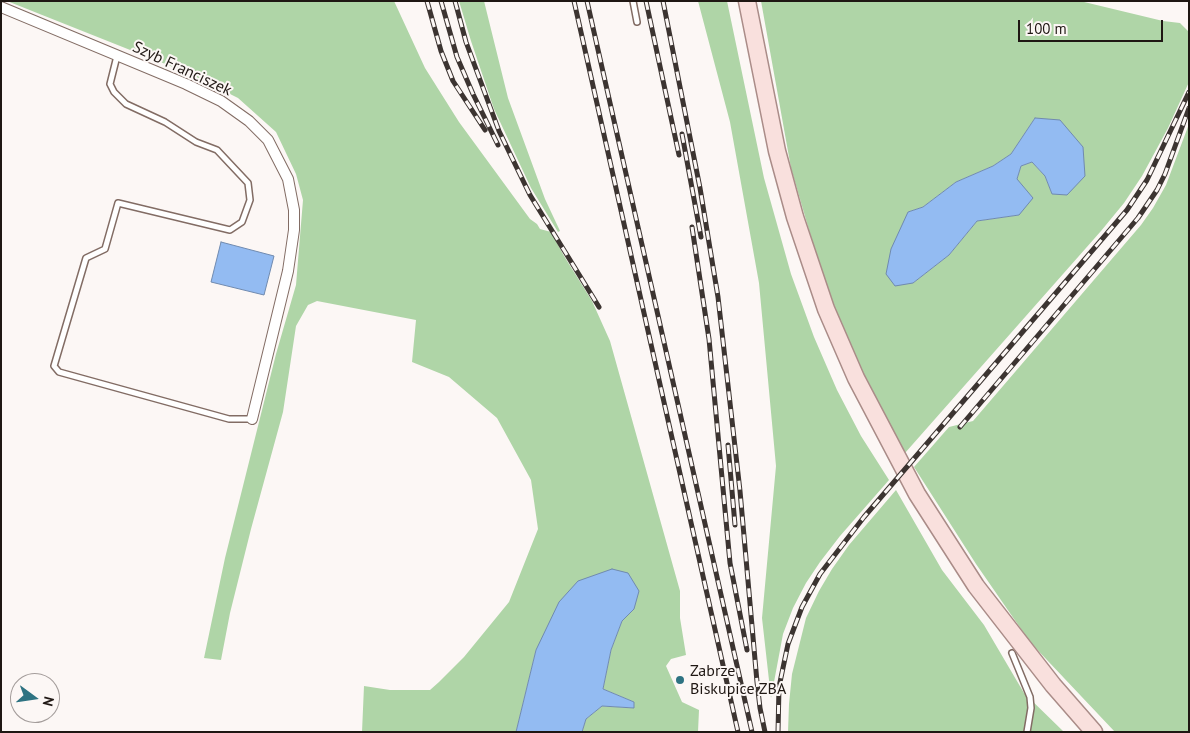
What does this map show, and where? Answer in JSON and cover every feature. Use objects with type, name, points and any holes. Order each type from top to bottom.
[{"type":"main road","points":[[737,1],[771,164],[785,219],[816,313],[846,383],[910,501],[965,588],[1012,653],[1080,732]]},
{"type":"main road","points":[[747,1],[778,151],[795,217],[826,309],[856,378],[917,494],[976,586],[1024,650],[1094,732]]},
{"type":"street","name":"Szyb Franciszek","points":[[1,8],[186,84],[221,101],[249,121],[268,140],[288,179],[294,210],[292,249],[252,419]]},
{"type":"lane","points":[[633,1],[637,22]]},
{"type":"lane","points":[[117,56],[110,84],[114,92],[126,104],[165,122],[196,142],[217,150],[248,183],[250,200],[242,222],[230,230],[118,203],[105,249],[86,258],[54,366],[59,372],[220,416],[252,419]]},
{"type":"lane","points":[[1012,653],[1030,697],[1027,732]]},
{"type":"green space","points":[[7,1],[394,1],[425,68],[459,122],[530,219],[540,229],[551,232],[592,301],[610,341],[680,591],[680,618],[686,655],[671,659],[666,666],[682,702],[699,710],[698,732],[582,732],[586,719],[602,706],[634,708],[634,702],[603,689],[611,650],[622,621],[634,609],[536,650],[516,732],[362,732],[364,686],[390,690],[430,690],[439,682],[464,657],[509,602],[538,529],[531,480],[497,418],[449,377],[412,362],[416,320],[317,301],[308,305],[296,326],[283,412],[230,613],[221,660],[204,658],[225,558],[276,354],[296,285],[303,200],[296,174],[276,132],[238,98],[188,73]]},
{"type":"green space","points":[[459,1],[484,1],[508,98],[545,199],[560,231],[558,232],[531,188],[494,109]]},
{"type":"green space","points":[[698,1],[727,1],[764,178],[791,274],[814,337],[837,390],[861,436],[889,480],[840,536],[806,583],[793,608],[783,634],[771,698],[762,618],[776,466],[759,283],[730,122]]},
{"type":"green space","points":[[761,1],[1080,1],[1163,21],[1180,23],[1189,32],[1189,82],[1168,128],[1142,176],[1124,203],[905,453],[859,364],[829,299],[791,168]],"holes":[[[1035,118],[1052,194],[1045,176],[1032,162],[1021,166],[1017,179],[1019,215],[977,221],[949,255],[913,283],[908,212],[923,207],[956,182],[993,166],[1011,154]]]},
{"type":"green space","points":[[1189,124],[1189,732],[1115,732],[1030,642],[976,564],[914,467],[949,427],[973,421],[1141,225],[1166,185]]},
{"type":"green space","points":[[896,490],[942,570],[984,625],[1024,693],[1064,732],[788,732],[792,674],[806,618],[832,569],[849,545]]},
{"type":"water","points":[[1035,118],[1060,120],[1083,147],[1085,176],[1067,195],[1052,194],[1045,176],[1032,162],[1021,166],[1017,179],[1033,198],[1019,215],[977,221],[949,255],[913,283],[895,286],[886,274],[891,249],[908,212],[923,207],[956,182],[993,166],[1011,154]]},
{"type":"water","points":[[221,242],[274,256],[264,295],[211,282]]},
{"type":"water","points":[[612,569],[628,573],[639,591],[634,609],[622,621],[611,650],[603,689],[634,702],[634,708],[602,706],[586,719],[582,732],[516,732],[536,650],[559,602],[578,581]]},
{"type":"railway","points":[[427,1],[441,51],[453,81],[485,130]]},
{"type":"railway","points":[[441,1],[457,57],[498,145]]},
{"type":"railway","points":[[455,1],[466,42],[499,131],[530,195],[599,307]]},
{"type":"railway","points":[[574,1],[738,732]]},
{"type":"railway","points":[[587,1],[752,732]]},
{"type":"railway","points":[[646,1],[679,155]]},
{"type":"railway","points":[[663,1],[700,188],[718,297],[740,491],[757,682],[765,732]]},
{"type":"railway","points":[[778,732],[779,687],[788,644],[802,607],[820,574],[864,517],[1127,210],[1147,180],[1189,92]]},
{"type":"railway","points":[[960,427],[1138,218],[1157,190],[1165,174],[1189,108]]},
{"type":"railway","points":[[682,134],[701,237]]},
{"type":"railway","points":[[692,227],[709,339],[730,563],[747,650]]},
{"type":"railway","points":[[728,445],[735,525]]},
{"type":"place","name":"Zabrze Biskupice ZBA","points":[[680,680]]}]
